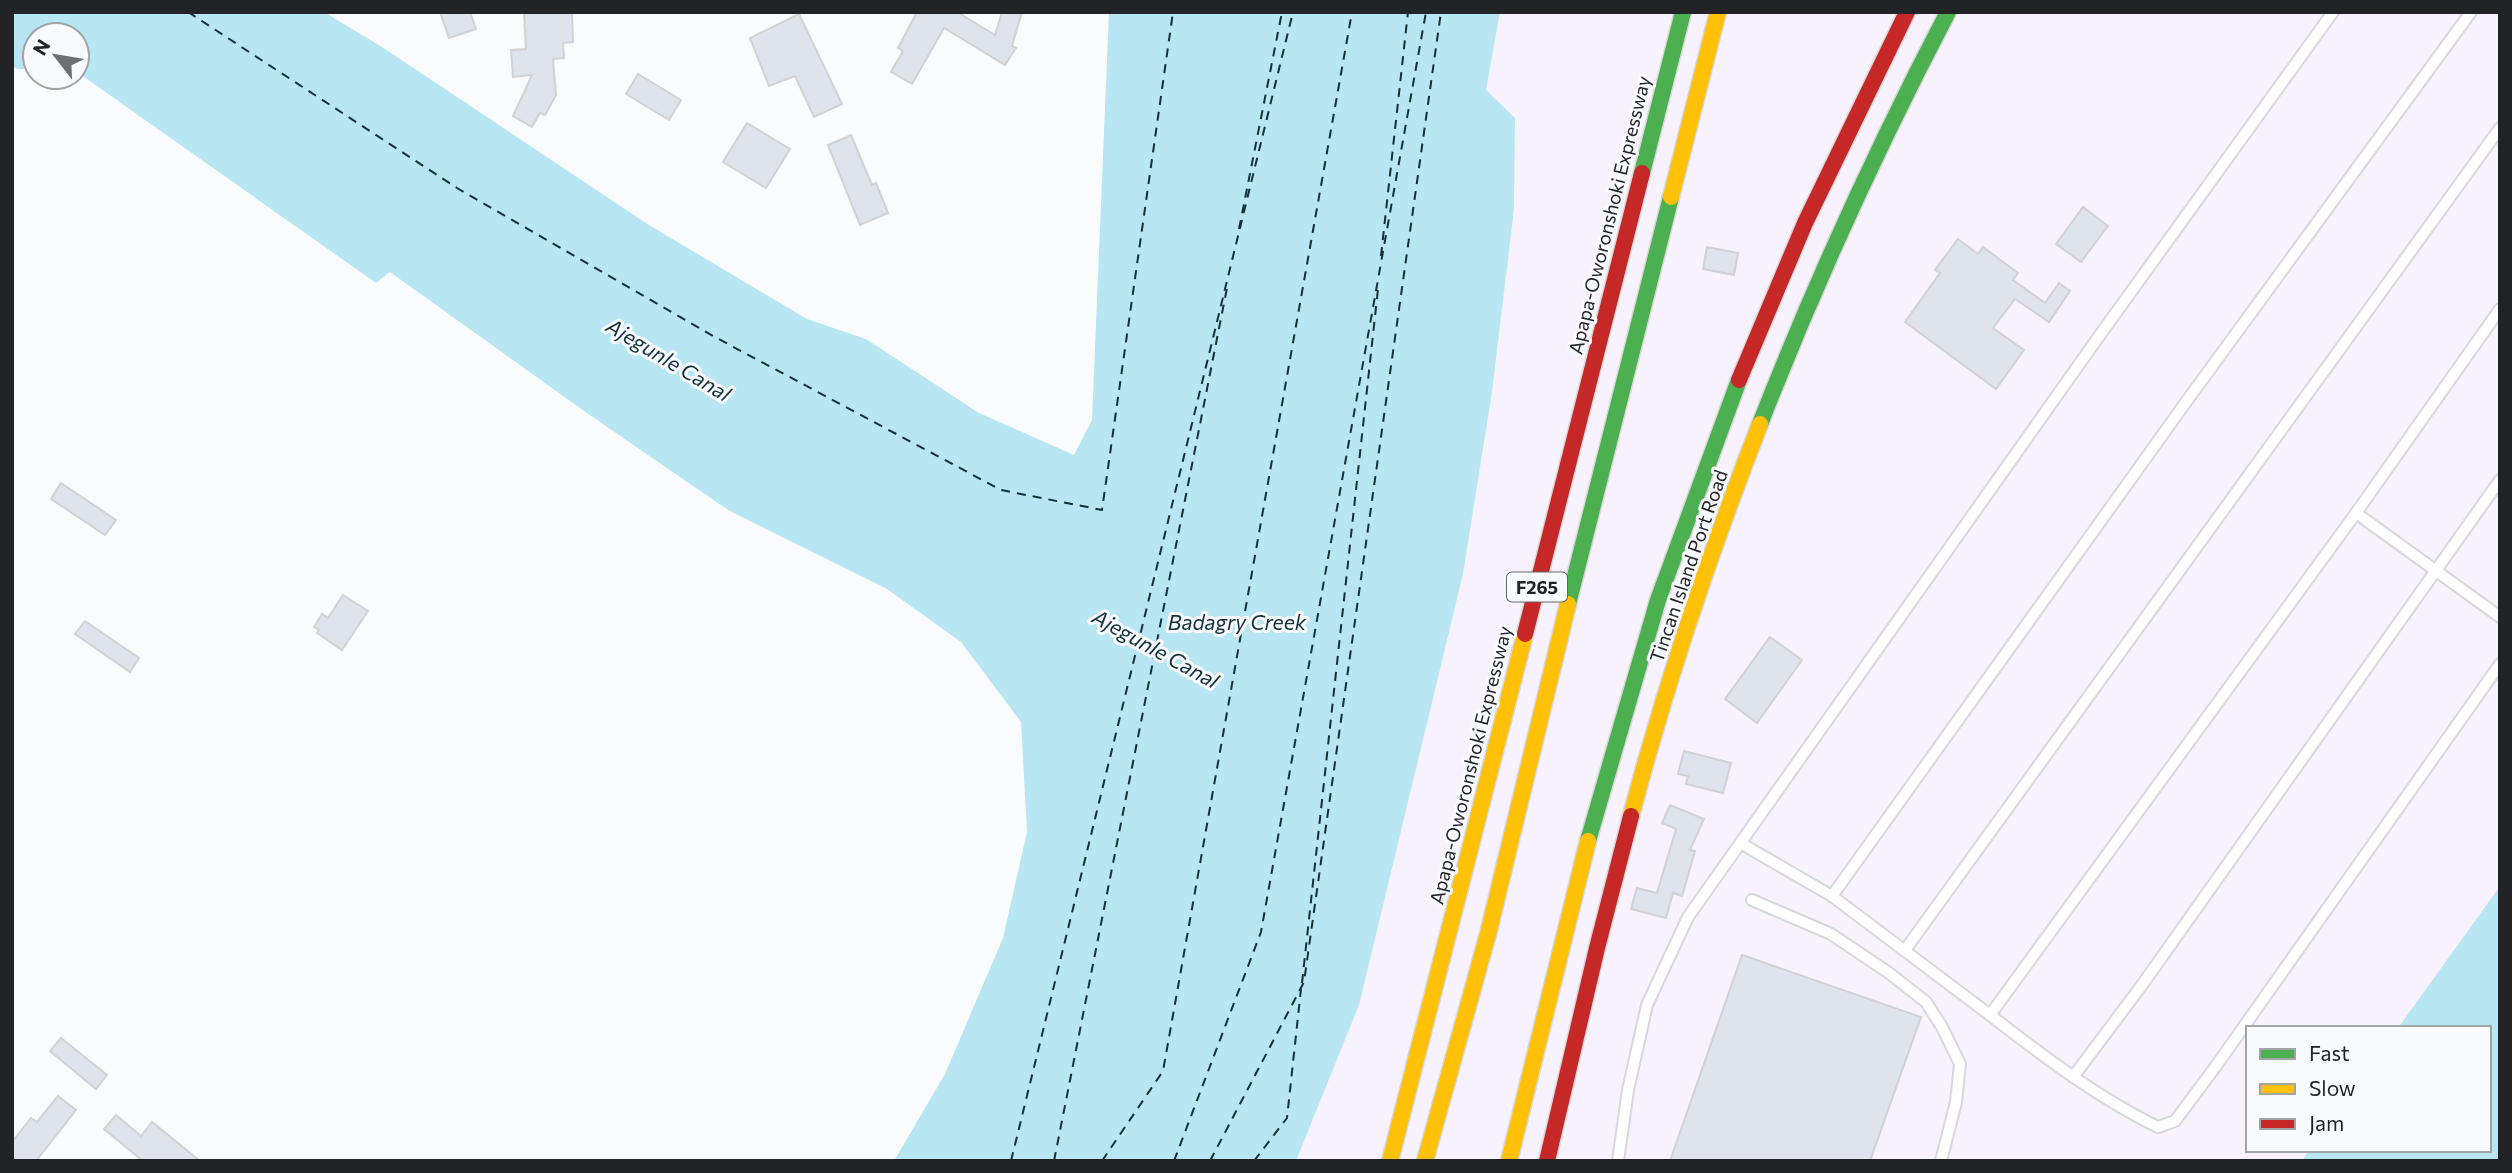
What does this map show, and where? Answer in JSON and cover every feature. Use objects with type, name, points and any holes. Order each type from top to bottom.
[{"type":"main road","name":"Apapa-Oworonshoki Expressway","points":[[1390,1161],[1683,12]]},
{"type":"main road","name":"F265","points":[[1425,1161],[1488,934],[1609,434],[1718,12]]},
{"type":"main road","name":"Tincan Island Port Road","points":[[1508,1161],[1604,778],[1661,589],[1717,433],[1772,301],[1828,175],[1908,12]]},
{"type":"main road","name":"Tincan Island Port Road","points":[[1546,1161],[1577,1026],[1640,784],[1696,600],[1751,446],[1803,314],[1867,175],[1948,12]]},
{"type":"lane","points":[[1618,1161],[1628,1090],[1647,1005],[1688,917],[1742,845],[1842,698],[2333,12]]},
{"type":"lane","points":[[1832,896],[2186,402],[2471,12]]},
{"type":"lane","points":[[1905,950],[2500,128]]},
{"type":"lane","points":[[1990,1015],[2356,513],[2500,309]]},
{"type":"lane","points":[[2073,1077],[2150,974],[2500,480]]},
{"type":"lane","points":[[2356,513],[2500,617]]},
{"type":"lane","points":[[1742,845],[1832,896],[2073,1077],[2158,1127],[2175,1121],[2216,1066],[2500,664]]},
{"type":"lane","points":[[1752,900],[1831,934],[1926,1002],[1960,1064],[1955,1102],[1941,1161]]},
{"type":"shaded area","points":[[1500,12],[2500,12],[2500,886],[2399,1026],[2246,1026],[2246,1152],[2308,1152],[2302,1161],[1296,1161],[1359,1005],[1463,574],[1492,392],[1514,209],[1515,118],[1486,91]]},
{"type":"water","name":"Badagry Creek","points":[[12,12],[324,12],[382,47],[649,225],[807,319],[866,339],[979,413],[1074,455],[1092,420],[1109,12],[1500,12],[1486,90],[1515,118],[1514,209],[1492,392],[1463,574],[1359,1005],[1296,1161],[894,1161],[945,1074],[1003,938],[1027,832],[1021,722],[961,642],[887,589],[728,510],[390,272],[376,283],[91,82],[91,21],[21,21],[21,69],[12,66]]},
{"type":"water","points":[[2500,886],[2500,1161],[2302,1161],[2308,1152],[2491,1152],[2491,1026],[2399,1026]]},
{"type":"building","points":[[440,12],[470,12],[476,29],[449,38]]},
{"type":"building","points":[[524,12],[572,12],[573,42],[563,43],[564,58],[553,59],[556,95],[545,115],[540,113],[532,127],[513,116],[532,75],[513,77],[511,50],[526,49]]},
{"type":"building","points":[[917,12],[957,12],[995,35],[1002,12],[1022,12],[1012,46],[1016,48],[1005,65],[944,28],[912,84],[891,72],[903,51],[898,48]]},
{"type":"building","points":[[799,14],[842,104],[814,117],[795,76],[769,86],[750,38]]},
{"type":"building","points":[[638,74],[681,100],[669,120],[626,94]]},
{"type":"building","points":[[747,123],[790,149],[766,188],[723,162]]},
{"type":"building","points":[[851,135],[872,185],[876,183],[888,213],[860,225],[828,145]]},
{"type":"building","points":[[2083,207],[2108,226],[2081,262],[2056,244]]},
{"type":"building","points":[[1958,239],[1978,254],[1983,247],[2018,273],[2013,280],[2045,303],[2059,283],[2070,291],[2049,322],[2015,299],[1993,328],[2024,350],[1996,389],[1905,322],[1940,273],[1935,270]]},
{"type":"building","points":[[1707,247],[1738,253],[1734,275],[1703,269]]},
{"type":"building","points":[[61,483],[116,520],[105,535],[51,499]]},
{"type":"building","points":[[343,595],[368,611],[342,650],[317,633],[319,630],[314,627],[322,614],[328,618]]},
{"type":"building","points":[[85,621],[139,658],[130,672],[75,634]]},
{"type":"building","points":[[1770,637],[1802,660],[1757,723],[1725,699]]},
{"type":"building","points":[[1684,751],[1731,763],[1723,793],[1686,784],[1688,776],[1678,774]]},
{"type":"building","points":[[1670,805],[1704,819],[1690,850],[1695,851],[1682,896],[1673,893],[1666,918],[1631,909],[1637,888],[1657,893],[1676,829],[1662,823]]},
{"type":"building","points":[[1742,955],[1921,1017],[1870,1161],[1670,1161]]},
{"type":"building","points":[[61,1038],[107,1075],[96,1089],[50,1051]]},
{"type":"building","points":[[58,1096],[76,1110],[36,1161],[12,1161],[12,1142],[31,1118],[37,1122]]},
{"type":"building","points":[[116,1115],[141,1136],[152,1122],[200,1161],[143,1161],[104,1129]]},
{"type":"ferry route","points":[[188,12],[457,188],[713,336],[1001,490],[1102,510],[1173,12]]},
{"type":"ferry route","points":[[1239,229],[1282,12]]},
{"type":"ferry route","points":[[1011,1161],[1293,12]]},
{"type":"ferry route","points":[[1102,1161],[1163,1071],[1352,12]]},
{"type":"ferry route","points":[[1381,256],[1408,12]]},
{"type":"ferry route","points":[[1174,1161],[1261,932],[1426,12]]},
{"type":"ferry route","points":[[1210,1161],[1304,982],[1441,12]]},
{"type":"ferry route","points":[[1054,1161],[1228,283]]},
{"type":"ferry route","points":[[1302,983],[1378,289]]},
{"type":"ferry route","points":[[1254,1161],[1287,1118],[1301,989]]},
{"type":"traffic: fast","points":[[1642,173],[1683,12]]},
{"type":"traffic: fast","points":[[1760,424],[1848,215],[1948,12]]},
{"type":"traffic: fast","points":[[1568,604],[1671,197]]},
{"type":"traffic: fast","points":[[1588,841],[1658,600],[1739,380]]},
{"type":"traffic: slow","points":[[1671,197],[1718,12]]},
{"type":"traffic: slow","points":[[1631,816],[1690,618],[1760,424]]},
{"type":"traffic: slow","points":[[1425,1161],[1488,934],[1568,604]]},
{"type":"traffic: slow","points":[[1390,1161],[1525,634]]},
{"type":"traffic: slow","points":[[1509,1161],[1588,841]]},
{"type":"traffic: jam","points":[[1739,380],[1805,223],[1907,12]]},
{"type":"traffic: jam","points":[[1525,634],[1642,173]]},
{"type":"traffic: jam","points":[[1547,1161],[1631,816]]},
{"type":"water label","name":"Ajegunle Canal","points":[[669,359]]},
{"type":"water label","name":"Ajegunle Canal","points":[[1156,648]]}]
